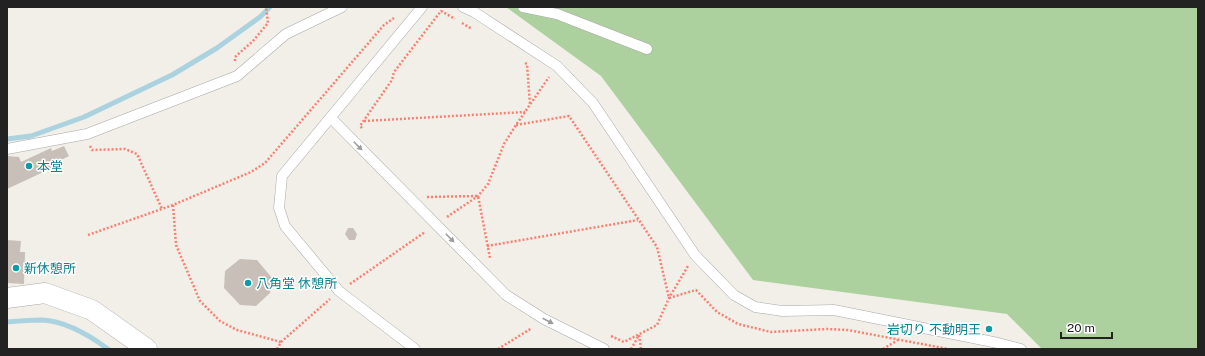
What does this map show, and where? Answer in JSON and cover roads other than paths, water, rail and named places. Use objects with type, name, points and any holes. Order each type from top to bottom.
[{"type":"street","points":[[7,298],[45,293],[92,310],[147,349]]},
{"type":"lane","points":[[7,148],[87,134],[237,76],[286,34],[342,7]]},
{"type":"lane","points":[[414,349],[339,292],[285,226],[279,208],[282,176],[422,7]]},
{"type":"lane","points":[[463,7],[474,12],[556,66],[593,103],[694,255],[734,295],[755,307],[782,311],[834,310],[1021,349]]},
{"type":"lane","points":[[523,7],[558,14],[647,49]]},
{"type":"lane","points":[[331,118],[506,295],[544,319],[604,349]]},
{"type":"waterway","points":[[7,139],[31,136],[84,117],[172,75],[217,48],[260,17],[270,7]]},
{"type":"waterway","points":[[7,322],[42,320],[59,323],[85,334],[108,349]]},
{"type":"place","name":"本堂","points":[[29,166]]},
{"type":"place","name":"新休憩所","points":[[16,268]]},
{"type":"place","name":"八角堂 休憩所","points":[[248,283]]},
{"type":"place","name":"岩切り 不動明王","points":[[989,329]]}]
